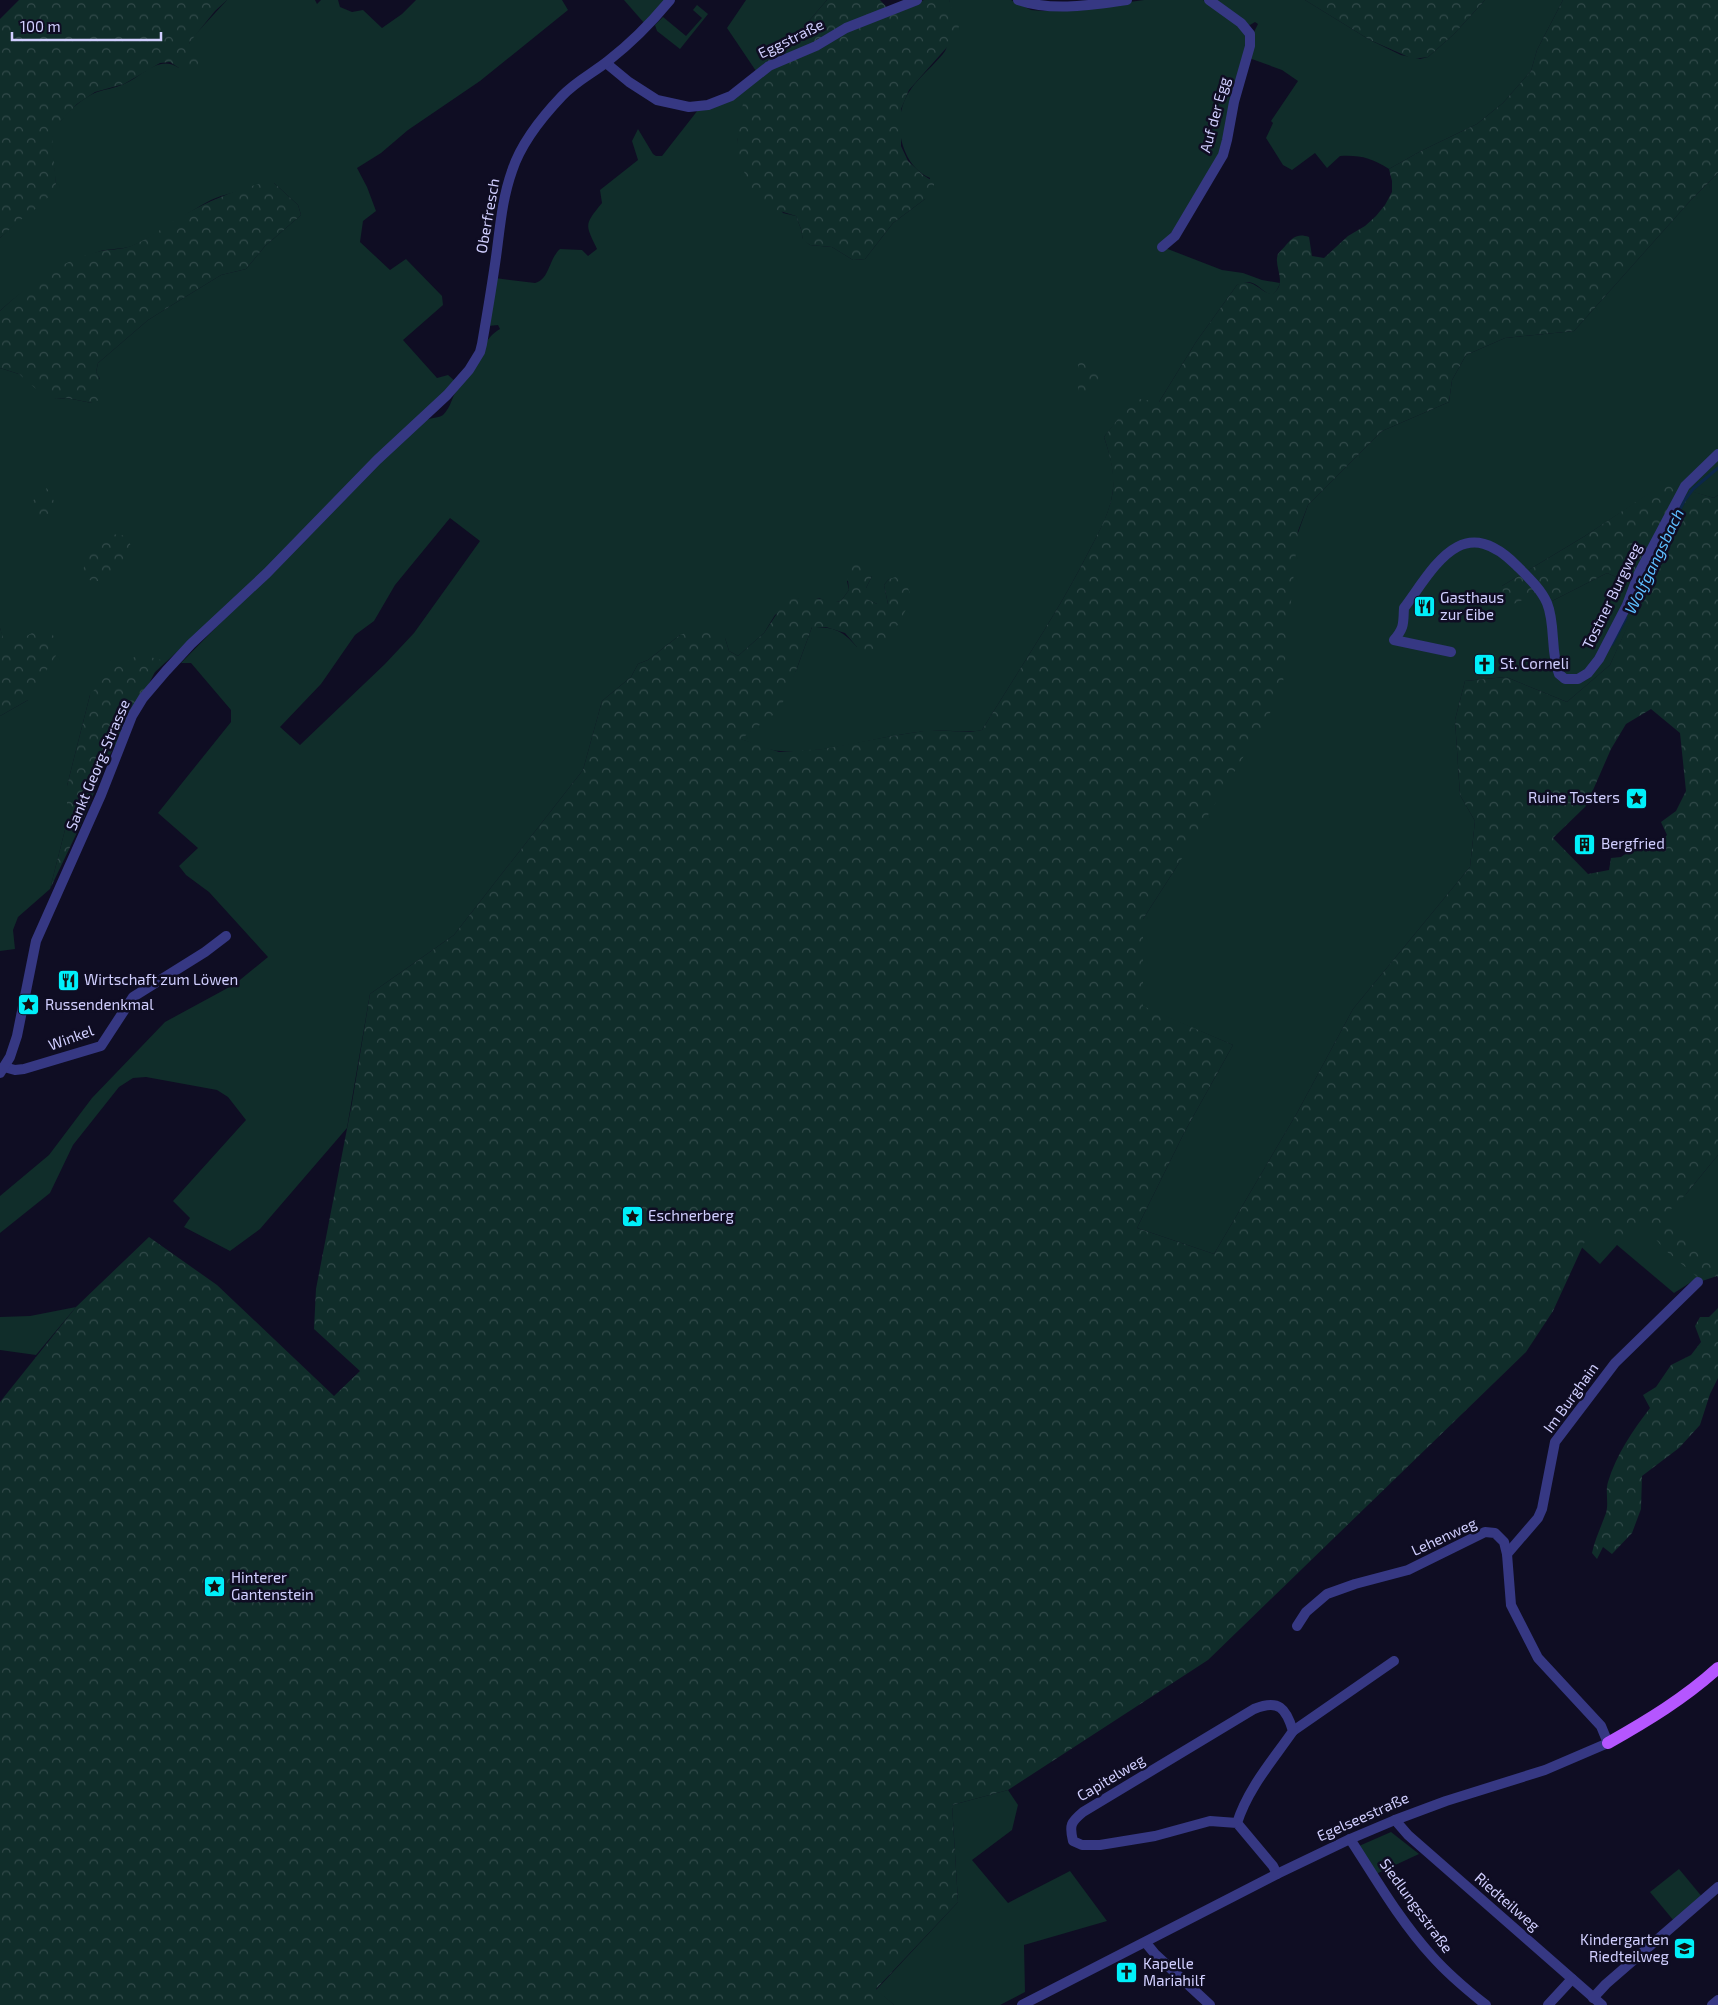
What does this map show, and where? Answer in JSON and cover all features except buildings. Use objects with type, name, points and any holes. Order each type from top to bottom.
[{"type":"main road","name":"Egelseestraße","points":[[1608,1742],[1643,1723],[1688,1694],[1718,1668]]},
{"type":"street","name":"Oberfresch","points":[[421,418],[458,384],[480,352],[493,277],[500,220],[507,185],[520,151],[534,130],[563,95],[580,80],[606,63],[647,27],[670,0]]},
{"type":"street","name":"Eggstraße","points":[[606,63],[629,82],[657,100],[678,106],[700,107],[717,103],[731,96],[769,66],[816,46],[846,28],[917,0]]},
{"type":"street","points":[[1018,0],[1044,7],[1100,4],[1127,0]]},
{"type":"street","name":"Auf der Egg","points":[[1162,247],[1175,236],[1223,155],[1228,140],[1234,102],[1250,46],[1250,34],[1247,30],[1234,16],[1209,0]]},
{"type":"street","name":"Sankt Georg-Strasse","points":[[2,1070],[18,1036],[36,941],[97,804],[132,716],[143,698],[192,644],[421,418]]},
{"type":"street","name":"Tostner Burgweg","points":[[1451,652],[1394,640],[1405,620],[1404,608],[1447,553],[1458,546],[1469,543],[1483,543],[1495,548],[1510,559],[1539,589],[1547,603],[1551,619],[1554,658],[1559,674],[1571,680],[1578,679],[1588,672],[1599,659],[1627,606],[1639,573],[1686,486],[1718,454]]},
{"type":"street","name":"Winkel","points":[[2,1070],[24,1069],[101,1046],[133,997],[205,952],[226,936]]},
{"type":"street","name":"Im Burghain","points":[[1507,1554],[1538,1518],[1542,1509],[1555,1442],[1615,1363],[1698,1282]]},
{"type":"street","name":"Lehenweg","points":[[1297,1626],[1306,1612],[1327,1594],[1355,1584],[1408,1570],[1485,1532],[1494,1533],[1504,1542],[1507,1554],[1511,1605],[1538,1658],[1601,1726],[1608,1742]]},
{"type":"street","points":[[1277,1874],[1273,1866],[1237,1823],[1241,1808],[1252,1789],[1294,1731],[1394,1661]]},
{"type":"street","name":"Capitelweg","points":[[1237,1823],[1210,1821],[1155,1836],[1100,1845],[1082,1845],[1073,1841],[1070,1830],[1073,1821],[1084,1812],[1254,1709],[1272,1704],[1282,1708],[1287,1713],[1294,1731]]},
{"type":"street","name":"Egelseestraße","points":[[1022,2005],[1277,1874],[1350,1839],[1446,1801],[1546,1770],[1608,1742]]},
{"type":"street","name":"Riedteilweg","points":[[1395,1820],[1408,1835],[1602,2005]]},
{"type":"street","name":"Siedlungsstraße","points":[[1350,1839],[1392,1905],[1430,1955],[1486,2005]]},
{"type":"street","points":[[1593,1998],[1606,1984],[1718,1887]]},
{"type":"street","points":[[1146,1942],[1155,1954],[1210,2005]]},
{"type":"street","points":[[1548,2005],[1572,1979]]},
{"type":"street","points":[[1712,2005],[1718,2000]]},
{"type":"green space","points":[[19,0],[227,0],[215,11],[189,43],[199,52],[198,67],[188,70],[179,68],[170,62],[160,63],[124,84],[95,92],[77,104],[61,121],[52,138],[56,184],[45,202],[0,238],[0,19]]},
{"type":"green space","points":[[227,0],[315,0],[317,4],[321,0],[338,0],[340,7],[352,12],[363,10],[382,28],[402,14],[416,0],[562,0],[568,10],[480,81],[408,130],[381,153],[357,168],[376,211],[363,221],[360,242],[390,270],[406,259],[442,296],[443,305],[403,340],[437,378],[448,375],[456,382],[265,571],[154,673],[160,660],[90,695],[67,786],[67,822],[50,889],[18,917],[13,930],[15,949],[0,951],[0,716],[28,700],[5,648],[0,628],[0,368],[19,374],[56,399],[67,398],[92,403],[100,379],[96,372],[98,363],[148,320],[221,275],[246,269],[265,246],[301,215],[298,205],[274,183],[226,195],[211,200],[132,246],[102,251],[71,262],[33,284],[0,311],[0,238],[56,184],[52,137],[54,131],[70,110],[91,95],[131,81],[157,65],[171,64],[179,68],[191,47],[189,43],[192,38]]},
{"type":"green space","points":[[624,0],[665,0],[645,24]]},
{"type":"green space","points":[[746,0],[827,0],[796,36],[771,55],[764,66],[756,71],[727,28]]},
{"type":"green space","points":[[827,0],[880,0],[893,14],[924,0],[949,0],[959,26],[956,37],[909,90],[901,109],[901,146],[908,161],[934,182],[934,190],[893,223],[865,259],[853,260],[832,247],[810,245],[803,240],[796,216],[764,206],[750,187],[740,161],[737,142],[743,103],[771,55],[796,36]]},
{"type":"green space","points":[[949,0],[1011,0],[1031,10],[1043,11],[1144,0],[1203,0],[1233,18],[1248,40],[1223,146],[1184,218],[1160,246],[1222,270],[1243,273],[1262,280],[1280,283],[1273,294],[1266,293],[1249,282],[1237,285],[1196,342],[1159,402],[1122,415],[1104,437],[1112,463],[1113,482],[1112,498],[1104,523],[1076,576],[982,730],[910,733],[837,747],[800,751],[771,750],[740,739],[777,711],[797,668],[812,627],[832,629],[842,633],[857,647],[896,626],[889,579],[884,585],[888,604],[877,604],[866,599],[866,588],[872,576],[847,581],[849,590],[841,601],[831,603],[819,598],[799,598],[775,615],[764,633],[738,656],[729,651],[725,638],[680,635],[648,660],[638,664],[631,677],[602,701],[583,770],[454,935],[370,994],[347,1128],[260,1229],[230,1251],[184,1227],[190,1218],[173,1201],[246,1120],[228,1097],[217,1090],[146,1077],[133,1078],[119,1087],[73,1145],[50,1193],[0,1233],[0,1196],[49,1155],[92,1098],[165,1022],[235,984],[268,957],[209,892],[186,875],[179,866],[198,848],[158,813],[231,722],[231,710],[191,663],[181,663],[353,488],[425,421],[445,413],[486,342],[500,329],[498,325],[488,326],[495,278],[535,283],[544,278],[553,258],[560,249],[582,250],[588,256],[597,249],[590,234],[589,221],[602,203],[600,190],[638,160],[632,141],[638,129],[653,154],[662,156],[698,110],[759,77],[741,125],[737,142],[783,213],[796,216],[803,239],[810,245],[832,247],[853,260],[865,259],[893,223],[925,199],[930,178],[919,171],[905,151],[901,138],[901,112],[911,89],[941,57],[946,49]],"holes":[[[450,518],[480,541],[414,633],[385,664],[300,745],[280,727],[321,684],[355,635],[374,621],[395,585]]]},
{"type":"green space","points":[[1215,0],[1305,0],[1370,40],[1401,55],[1420,59],[1428,57],[1454,34],[1485,0],[1563,0],[1537,50],[1531,71],[1503,103],[1477,124],[1389,169],[1366,158],[1347,156],[1340,156],[1327,168],[1315,153],[1292,170],[1283,165],[1266,138],[1273,123],[1271,121],[1298,81],[1282,70],[1249,58],[1254,32],[1258,24],[1255,22],[1250,25],[1247,24]]},
{"type":"green space","points":[[1305,0],[1485,0],[1454,34],[1428,57],[1413,59],[1370,40]]},
{"type":"green space","points":[[1563,0],[1718,0],[1718,173],[1690,201],[1574,331],[1505,338],[1466,355],[1452,380],[1449,402],[1382,431],[1308,505],[1298,531],[1282,693],[1143,919],[1143,1006],[1233,1045],[1185,1131],[1137,1228],[1214,1254],[1297,1113],[1353,1009],[1470,867],[1475,821],[1460,795],[1455,720],[1465,681],[1506,677],[1567,702],[1610,665],[1644,589],[1607,573],[1550,602],[1540,592],[1505,608],[1502,586],[1585,536],[1664,483],[1714,498],[1718,495],[1718,1155],[1686,1194],[1667,1213],[1677,1230],[1718,1263],[1718,1278],[1717,1276],[1702,1281],[1665,1250],[1640,1221],[1623,1237],[1592,1226],[1553,1311],[1526,1352],[1208,1660],[1008,1790],[952,1805],[958,1902],[876,1989],[894,2005],[0,2005],[0,1402],[76,1307],[149,1237],[217,1285],[334,1396],[360,1371],[314,1329],[316,1289],[352,1103],[370,994],[454,935],[583,770],[602,701],[631,677],[638,664],[648,660],[680,635],[704,626],[718,629],[725,638],[729,651],[738,656],[764,633],[786,600],[820,598],[834,602],[841,601],[849,590],[847,571],[855,563],[864,560],[869,565],[872,576],[866,588],[867,599],[877,604],[888,604],[884,585],[889,579],[896,577],[907,586],[910,595],[904,614],[887,640],[878,647],[868,651],[857,647],[845,633],[826,627],[812,627],[787,695],[777,712],[741,739],[779,752],[823,749],[930,730],[970,732],[982,730],[1076,576],[1104,522],[1112,497],[1113,476],[1104,437],[1121,415],[1139,399],[1159,402],[1196,342],[1237,285],[1249,283],[1271,294],[1275,292],[1280,283],[1277,263],[1278,254],[1293,238],[1302,235],[1309,237],[1312,256],[1324,258],[1348,236],[1365,226],[1385,205],[1392,192],[1389,169],[1477,124],[1503,103],[1531,71],[1537,50]],"holes":[[[1651,709],[1680,733],[1686,791],[1676,811],[1661,822],[1667,835],[1653,849],[1644,841],[1621,857],[1611,858],[1609,870],[1588,874],[1553,838],[1586,806],[1611,749],[1626,724]]]},
{"type":"green space","points":[[697,5],[708,14],[680,49],[657,31],[655,25],[663,17],[686,36],[702,18],[693,10]]},
{"type":"green space","points":[[1718,173],[1718,495],[1714,498],[1664,484],[1585,536],[1502,586],[1540,592],[1550,602],[1607,573],[1645,589],[1610,665],[1567,702],[1506,677],[1465,681],[1455,720],[1460,795],[1475,821],[1470,867],[1353,1009],[1297,1113],[1214,1254],[1137,1228],[1185,1131],[1233,1045],[1143,1007],[1143,919],[1179,863],[1308,505],[1382,431],[1449,402],[1452,380],[1466,355],[1505,338],[1574,331],[1690,201]]},
{"type":"green space","points":[[263,183],[274,183],[298,205],[301,215],[265,246],[246,269],[221,275],[148,320],[98,363],[96,372],[102,386],[99,400],[92,403],[44,396],[19,374],[0,368],[0,311],[33,283],[70,261],[97,252],[131,246],[203,205]]},
{"type":"green space","points":[[1081,357],[1095,362],[1100,372],[1097,384],[1086,394],[1078,391],[1078,365]]},
{"type":"green space","points":[[47,488],[58,509],[38,519],[28,505]]},
{"type":"green space","points":[[103,533],[127,536],[132,549],[105,582],[89,580],[81,574]]},
{"type":"green space","points":[[45,626],[62,646],[28,700],[0,716],[0,628],[6,647]]},
{"type":"green space","points":[[140,654],[161,660],[108,758],[83,820],[50,889],[67,822],[67,786],[90,695],[111,670]]},
{"type":"green space","points":[[1718,1155],[1718,1269],[1715,1267],[1674,1293],[1617,1245],[1600,1264],[1577,1243],[1592,1225],[1640,1221],[1686,1194]]},
{"type":"green space","points":[[76,1307],[36,1355],[0,1350],[0,1317],[30,1316]]},
{"type":"green space","points":[[1718,1308],[1718,1378],[1710,1394],[1700,1425],[1679,1448],[1642,1476],[1641,1509],[1632,1533],[1612,1554],[1603,1547],[1597,1559],[1592,1553],[1606,1513],[1607,1486],[1611,1472],[1626,1443],[1650,1408],[1643,1395],[1656,1387],[1671,1365],[1691,1355],[1701,1342],[1695,1326],[1700,1317],[1709,1317]]},
{"type":"green space","points":[[1008,1790],[1018,1805],[1012,1830],[972,1860],[1008,1903],[1070,1871],[1107,1921],[1024,1945],[1025,1992],[1000,2005],[894,2005],[876,1990],[958,1902],[952,1805]]},
{"type":"green space","points":[[1391,1832],[1419,1854],[1376,1874],[1359,1846]]},
{"type":"green space","points":[[1679,1869],[1703,1898],[1674,1921],[1650,1892]]},
{"type":"waterway","name":"Wolfgangsbach","points":[[1633,603],[1684,501],[1693,489],[1718,468]]},
{"type":"waterway","name":"Wolfgangsbach","points":[[1612,644],[1626,618]]},
{"type":"place","name":"Gasthaus zur Eibe","points":[[1424,607]]},
{"type":"place","name":"St. Corneli","points":[[1484,664]]},
{"type":"place","name":"Ruine Tosters","points":[[1636,798]]},
{"type":"place","name":"Bergfried","points":[[1585,844]]},
{"type":"place","name":"Wirtschaft zum Löwen","points":[[68,980]]},
{"type":"place","name":"Russendenkmal","points":[[29,1005]]},
{"type":"place","name":"Eschnerberg","points":[[632,1216]]},
{"type":"place","name":"Hinterer Gantenstein","points":[[215,1587]]},
{"type":"place","name":"Kindergarten Riedteilweg","points":[[1685,1949]]},
{"type":"place","name":"Kapelle Mariahilf","points":[[1127,1973]]}]
